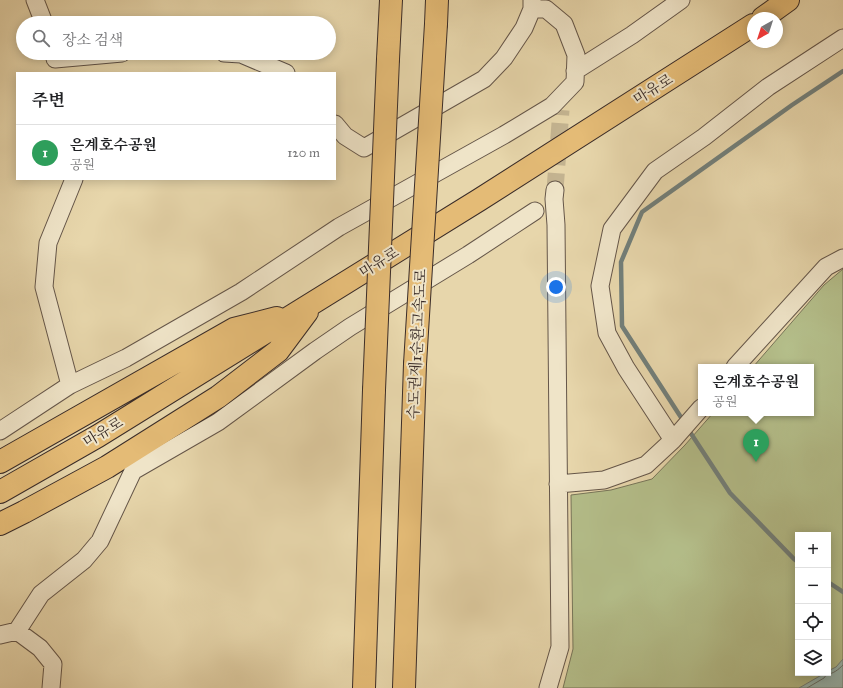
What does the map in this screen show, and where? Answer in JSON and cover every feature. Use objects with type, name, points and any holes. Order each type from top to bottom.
[{"type":"main road","points":[[364,688],[374,390],[391,0]]},
{"type":"main road","name":"수도권제1순환고속도로","points":[[404,688],[414,364],[437,0]]},
{"type":"main road","points":[[771,12],[788,0]]},
{"type":"main road","name":"마유로","points":[[0,492],[98,436],[479,200],[747,29]]},
{"type":"main road","points":[[0,524],[107,468],[218,397],[278,351],[316,301]]},
{"type":"main road","points":[[0,462],[234,329],[295,314]]},
{"type":"street","points":[[35,0],[41,16]]},
{"type":"street","points":[[576,70],[632,35],[681,0]]},
{"type":"street","points":[[0,431],[70,384],[126,358],[241,292],[339,227],[504,135],[552,106],[575,82],[576,55],[564,24],[546,9],[532,5],[524,28],[504,58],[484,79],[364,148],[345,136],[336,125]]},
{"type":"street","points":[[675,438],[626,368],[607,333],[600,286],[612,229],[655,171],[704,137],[768,87],[843,38]]},
{"type":"street","points":[[56,62],[71,60]]},
{"type":"street","points":[[255,60],[284,72]]},
{"type":"street","points":[[561,110],[564,93]]},
{"type":"street","points":[[70,384],[44,287],[48,243],[74,180]]},
{"type":"street","points":[[548,688],[560,647],[555,190]]},
{"type":"street","points":[[0,635],[16,631],[41,594],[84,560],[100,541],[133,470],[218,422],[350,327],[468,255],[535,211]]},
{"type":"street","points":[[738,364],[826,267],[843,258]]},
{"type":"street","points":[[558,484],[604,480],[646,465],[675,438],[698,411]]},
{"type":"street","points":[[16,631],[40,648],[53,664],[51,688]]},
{"type":"green space","points":[[843,269],[843,688],[563,688],[573,649],[571,495],[611,490],[652,479],[710,416],[814,416],[814,364],[756,364],[824,285]]},
{"type":"water","points":[[843,659],[843,688],[799,688],[820,676],[831,676],[831,670],[836,667]]},
{"type":"waterway","points":[[684,422],[622,326],[621,262],[642,212],[792,105],[843,71]]},
{"type":"waterway","points":[[688,429],[730,493],[795,560]]},
{"type":"waterway","points":[[831,584],[843,592]]},
{"type":"tunnel","points":[[555,190],[561,110]]},
{"type":"place","name":"은계호수공원","points":[[756,462]]}]
